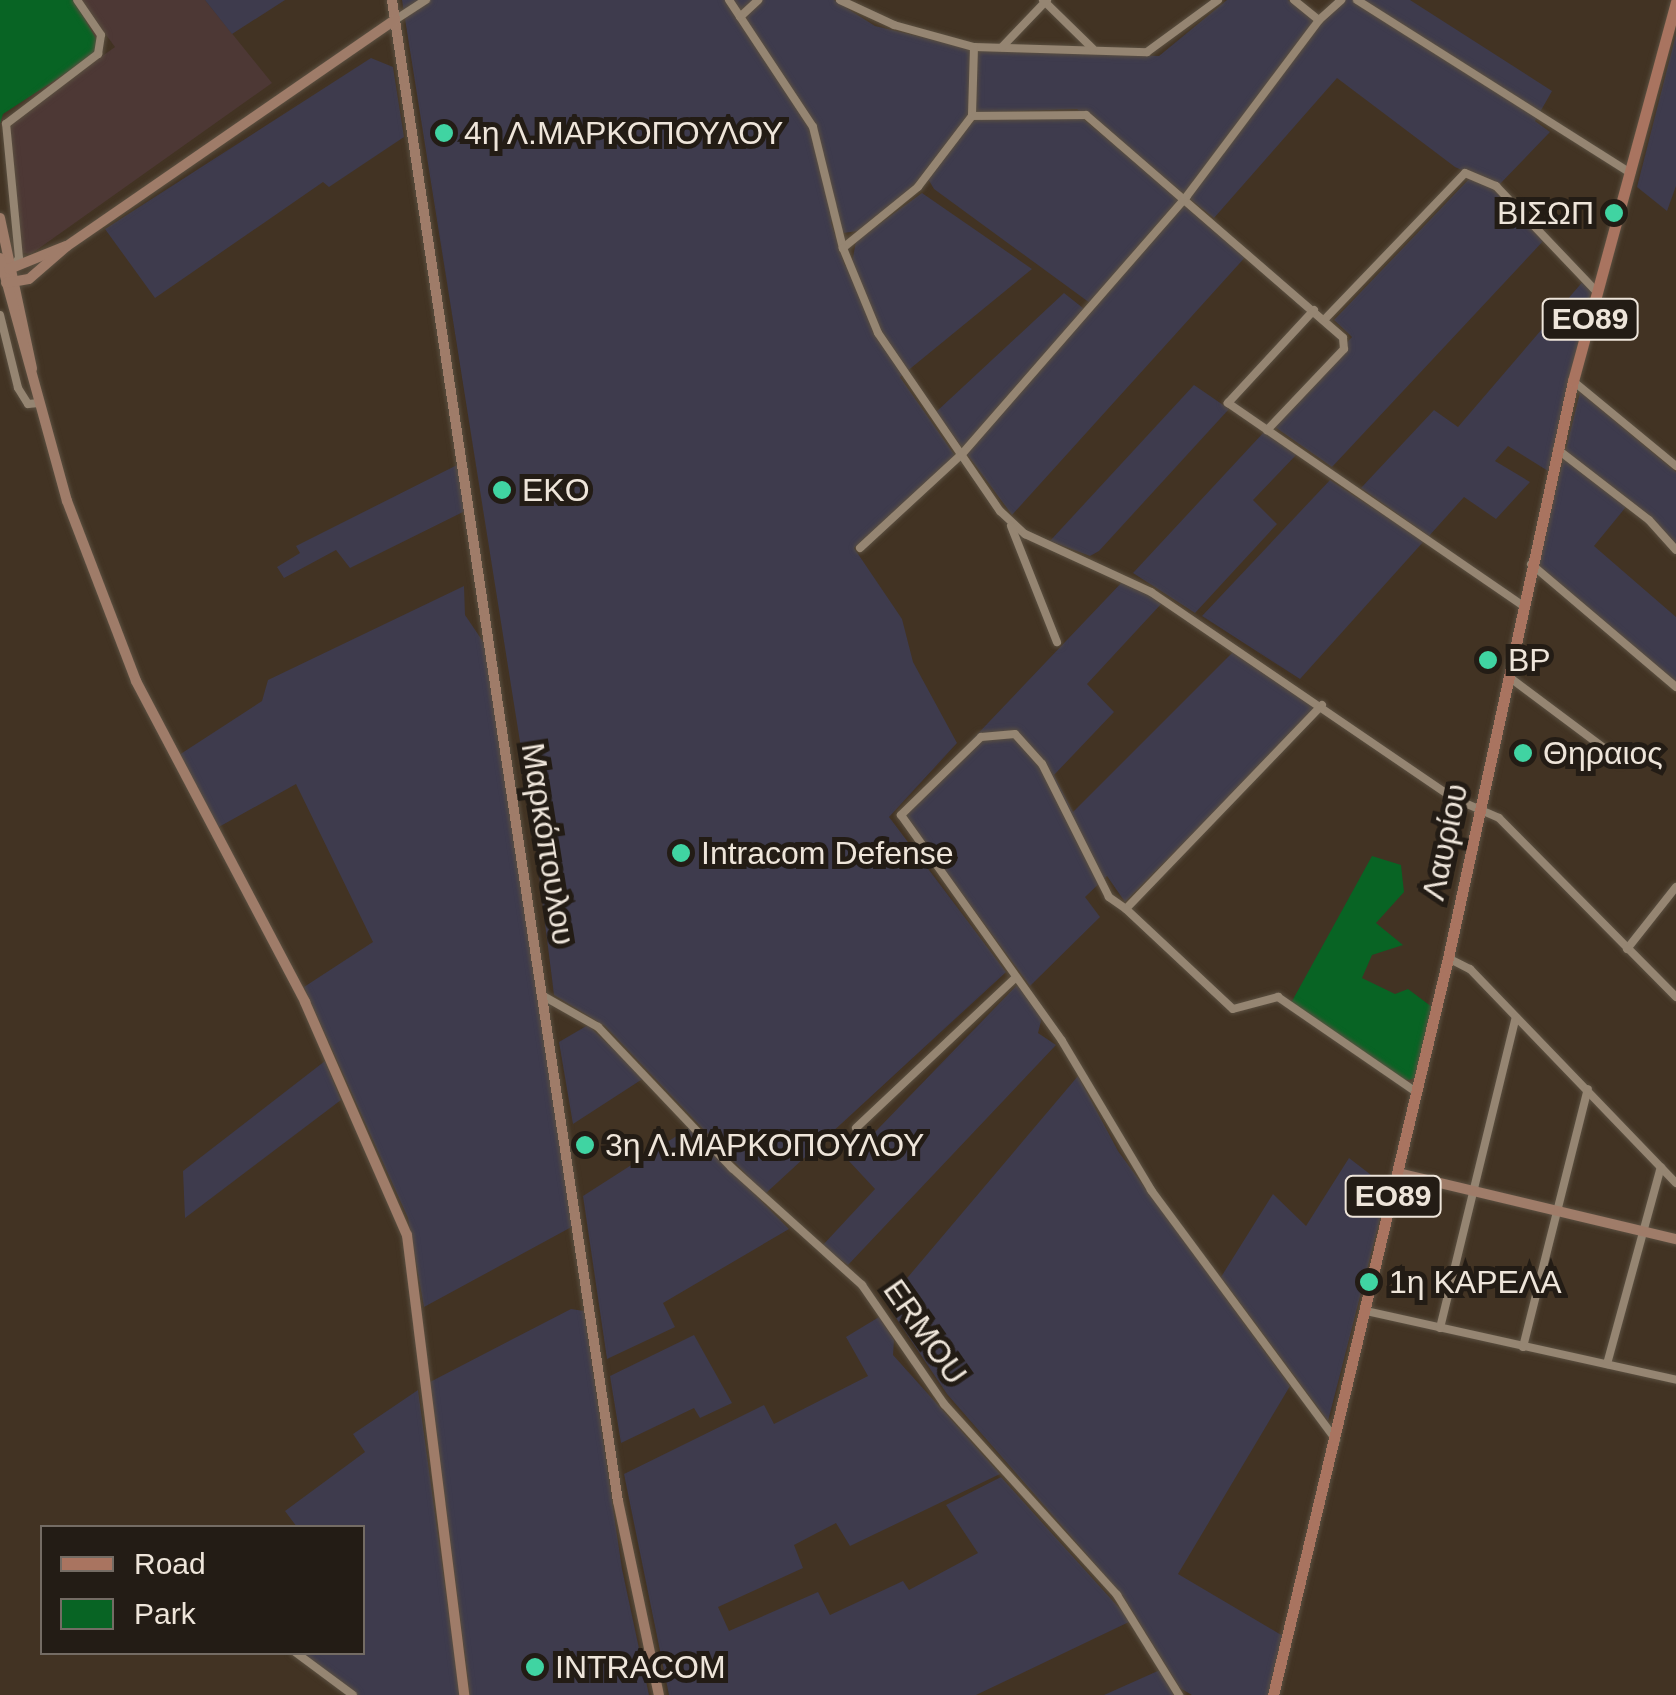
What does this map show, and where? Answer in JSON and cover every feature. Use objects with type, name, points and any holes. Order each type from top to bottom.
[{"type":"main road","name":"Λαυρίου","points":[[1274,1695],[1448,958],[1574,381],[1676,2]]},
{"type":"street","points":[[5,266],[19,258],[6,124],[98,54],[101,35],[77,0]]},
{"type":"street","name":"Μαρκόπουλου","points":[[392,0],[545,996],[618,1502],[659,1695]]},
{"type":"street","points":[[10,283],[28,280],[67,246],[426,0]]},
{"type":"street","points":[[730,0],[813,127],[842,248],[878,333],[1011,525],[1058,642]]},
{"type":"street","points":[[740,17],[758,0]]},
{"type":"street","points":[[840,0],[894,26],[974,46],[1094,49],[1157,49],[1218,0]]},
{"type":"street","points":[[1294,0],[1319,20]]},
{"type":"street","points":[[860,548],[962,454],[1187,196],[1319,20],[1340,0]]},
{"type":"street","points":[[1357,0],[1631,174]]},
{"type":"street","points":[[1002,48],[1045,1],[1094,49]]},
{"type":"street","points":[[842,248],[918,187],[972,116],[974,46]]},
{"type":"street","points":[[972,116],[1078,111],[1187,196],[1343,338],[1344,349],[1267,430]]},
{"type":"street","points":[[1325,319],[1465,173],[1496,186],[1598,293]]},
{"type":"street","points":[[0,218],[5,266],[66,501],[141,692],[304,1002],[407,1234],[464,1695]]},
{"type":"street","points":[[5,266],[67,246]]},
{"type":"street","points":[[1314,310],[1228,403],[1524,606]]},
{"type":"street","points":[[0,315],[18,388],[28,404],[39,403]]},
{"type":"street","points":[[1574,381],[1676,466]]},
{"type":"street","points":[[1558,449],[1649,520],[1676,550]]},
{"type":"street","points":[[1011,525],[1151,592],[1322,705],[1451,798],[1481,808],[1518,834],[1676,998]]},
{"type":"street","points":[[1531,564],[1676,687]]},
{"type":"street","points":[[1509,677],[1620,760]]},
{"type":"street","points":[[1126,909],[1322,705]]},
{"type":"street","points":[[1336,1440],[1151,1190],[1016,977],[902,822],[906,808],[981,738],[1000,731],[1026,742],[1109,896],[1234,1009],[1278,996],[1416,1092]]},
{"type":"street","points":[[1627,949],[1676,887]]},
{"type":"street","points":[[1448,958],[1470,969],[1676,1183]]},
{"type":"street","points":[[856,1128],[1016,977]]},
{"type":"street","name":"ERMOU","points":[[545,996],[598,1026],[732,1168],[862,1284],[944,1404],[1117,1595],[1178,1695]]},
{"type":"street","points":[[1440,1328],[1516,1016]]},
{"type":"street","points":[[1524,1346],[1588,1089]]},
{"type":"street","points":[[1606,1364],[1662,1167]]},
{"type":"street","points":[[1398,1173],[1676,1239]]},
{"type":"street","points":[[1366,1311],[1676,1380]]},
{"type":"street","points":[[299,1655],[353,1695]]},
{"type":"shaded area","points":[[80,0],[205,0],[272,83],[31,254],[22,253],[9,129],[14,119],[115,47]]},
{"type":"shaded area","points":[[205,0],[285,0],[232,34]]},
{"type":"shaded area","points":[[402,0],[834,0],[875,26],[972,49],[970,115],[916,186],[858,231],[843,233],[839,216],[831,222],[845,266],[852,263],[856,241],[922,193],[1032,269],[900,377],[956,457],[854,548],[902,619],[913,662],[957,743],[889,817],[1006,972],[765,1194],[605,1026],[554,995],[531,811]]},
{"type":"shaded area","points":[[1227,0],[1288,0],[1319,23],[1345,0],[1410,0],[1552,91],[1535,121],[1550,132],[1498,186],[1455,167],[1337,78],[1214,218],[1077,109],[974,113],[976,49],[1159,56]]},
{"type":"shaded area","points":[[1676,34],[1676,186],[1667,211],[1637,187]]},
{"type":"shaded area","points":[[371,58],[393,67],[404,137],[329,187],[323,182],[155,298],[105,229]]},
{"type":"shaded area","points":[[1077,114],[1180,198],[1090,303],[934,189],[927,177],[977,117]]},
{"type":"shaded area","points":[[1469,179],[1493,189],[1546,238],[1332,467],[1272,425],[1352,337],[1334,320]]},
{"type":"shaded area","points":[[1186,201],[1248,254],[1012,515],[936,412],[1064,293],[1088,312]]},
{"type":"shaded area","points":[[1585,279],[1592,287],[1548,471],[1508,446],[1495,461],[1530,482],[1496,519],[1464,497],[1429,536],[1361,488],[1434,410],[1458,427]]},
{"type":"shaded area","points":[[1194,385],[1229,409],[1099,551],[1090,556],[1050,541]]},
{"type":"shaded area","points":[[1580,392],[1676,472],[1676,547],[1630,502],[1594,546],[1676,617],[1676,682],[1537,566]]},
{"type":"shaded area","points":[[1264,432],[1297,454],[1253,500],[1277,524],[1195,613],[1133,573]]},
{"type":"shaded area","points":[[459,464],[465,511],[350,568],[336,550],[284,578],[277,567],[300,553],[296,546]]},
{"type":"shaded area","points":[[1330,480],[1424,541],[1300,679],[1202,616]]},
{"type":"shaded area","points":[[1125,579],[1162,603],[1087,684],[1114,712],[1054,775],[1073,812],[1233,652],[1318,707],[1125,902],[1107,876],[1085,897],[1100,917],[1030,986],[905,816],[972,751],[968,744]]},
{"type":"shaded area","points":[[464,586],[465,615],[488,649],[577,1224],[424,1307],[408,1218],[304,987],[373,942],[296,784],[217,828],[179,755],[262,701],[268,680]]},
{"type":"shaded area","points":[[1017,985],[1042,1017],[1038,1033],[1056,1045],[848,1265],[822,1246],[875,1189],[848,1160]]},
{"type":"shaded area","points":[[588,1025],[644,1078],[573,1124],[559,1042]]},
{"type":"shaded area","points":[[325,1061],[341,1100],[185,1218],[183,1171]]},
{"type":"shaded area","points":[[1078,1076],[1118,1151],[1290,1386],[1178,1574],[1283,1636],[1270,1695],[1192,1695],[1180,1688],[1123,1596],[947,1394],[886,1303]]},
{"type":"shaded area","points":[[689,1128],[789,1229],[663,1303],[675,1327],[607,1359],[583,1196]]},
{"type":"shaded area","points":[[1349,1158],[1388,1188],[1328,1421],[1221,1277],[1273,1194],[1306,1226]]},
{"type":"shaded area","points":[[571,1309],[584,1311],[622,1569],[649,1695],[470,1695],[430,1382]]},
{"type":"shaded area","points":[[879,1317],[894,1340],[893,1355],[1000,1474],[850,1546],[836,1523],[794,1545],[803,1568],[718,1607],[729,1631],[818,1592],[830,1615],[903,1581],[909,1590],[978,1553],[946,1505],[1001,1477],[1131,1621],[976,1695],[669,1695],[624,1474],[764,1405],[774,1424],[868,1376],[846,1337]]},
{"type":"shaded area","points":[[694,1335],[732,1403],[700,1418],[694,1408],[621,1443],[610,1376]]},
{"type":"shaded area","points":[[418,1390],[460,1695],[357,1695],[301,1655],[365,1655],[365,1525],[296,1525],[285,1511],[365,1452],[353,1434]]},
{"type":"shaded area","points":[[1160,1670],[1174,1695],[1104,1695]]},
{"type":"green space","points":[[0,0],[74,0],[99,44],[92,56],[3,114],[0,124]]},
{"type":"green space","points":[[1372,856],[1401,865],[1404,892],[1376,923],[1403,945],[1372,955],[1362,978],[1395,994],[1408,989],[1432,1007],[1418,1077],[1409,1080],[1397,1079],[1291,1003]]},
{"type":"place","name":"4η Λ.ΜΑΡΚΟΠΟΥΛΟΥ","points":[[444,133]]},
{"type":"place","name":"ΒΙΣΩΠ","points":[[1614,213]]},
{"type":"place","name":"EKO","points":[[502,490]]},
{"type":"place","name":"BP","points":[[1488,660]]},
{"type":"place","name":"Θηραιος","points":[[1523,753]]},
{"type":"place","name":"Intracom Defense","points":[[681,853]]},
{"type":"place","name":"3η Λ.ΜΑΡΚΟΠΟΥΛΟΥ","points":[[585,1145]]},
{"type":"place","name":"1η ΚΑΡΕΛΑ","points":[[1369,1282]]},
{"type":"place","name":"INTRACOM","points":[[535,1667]]}]
